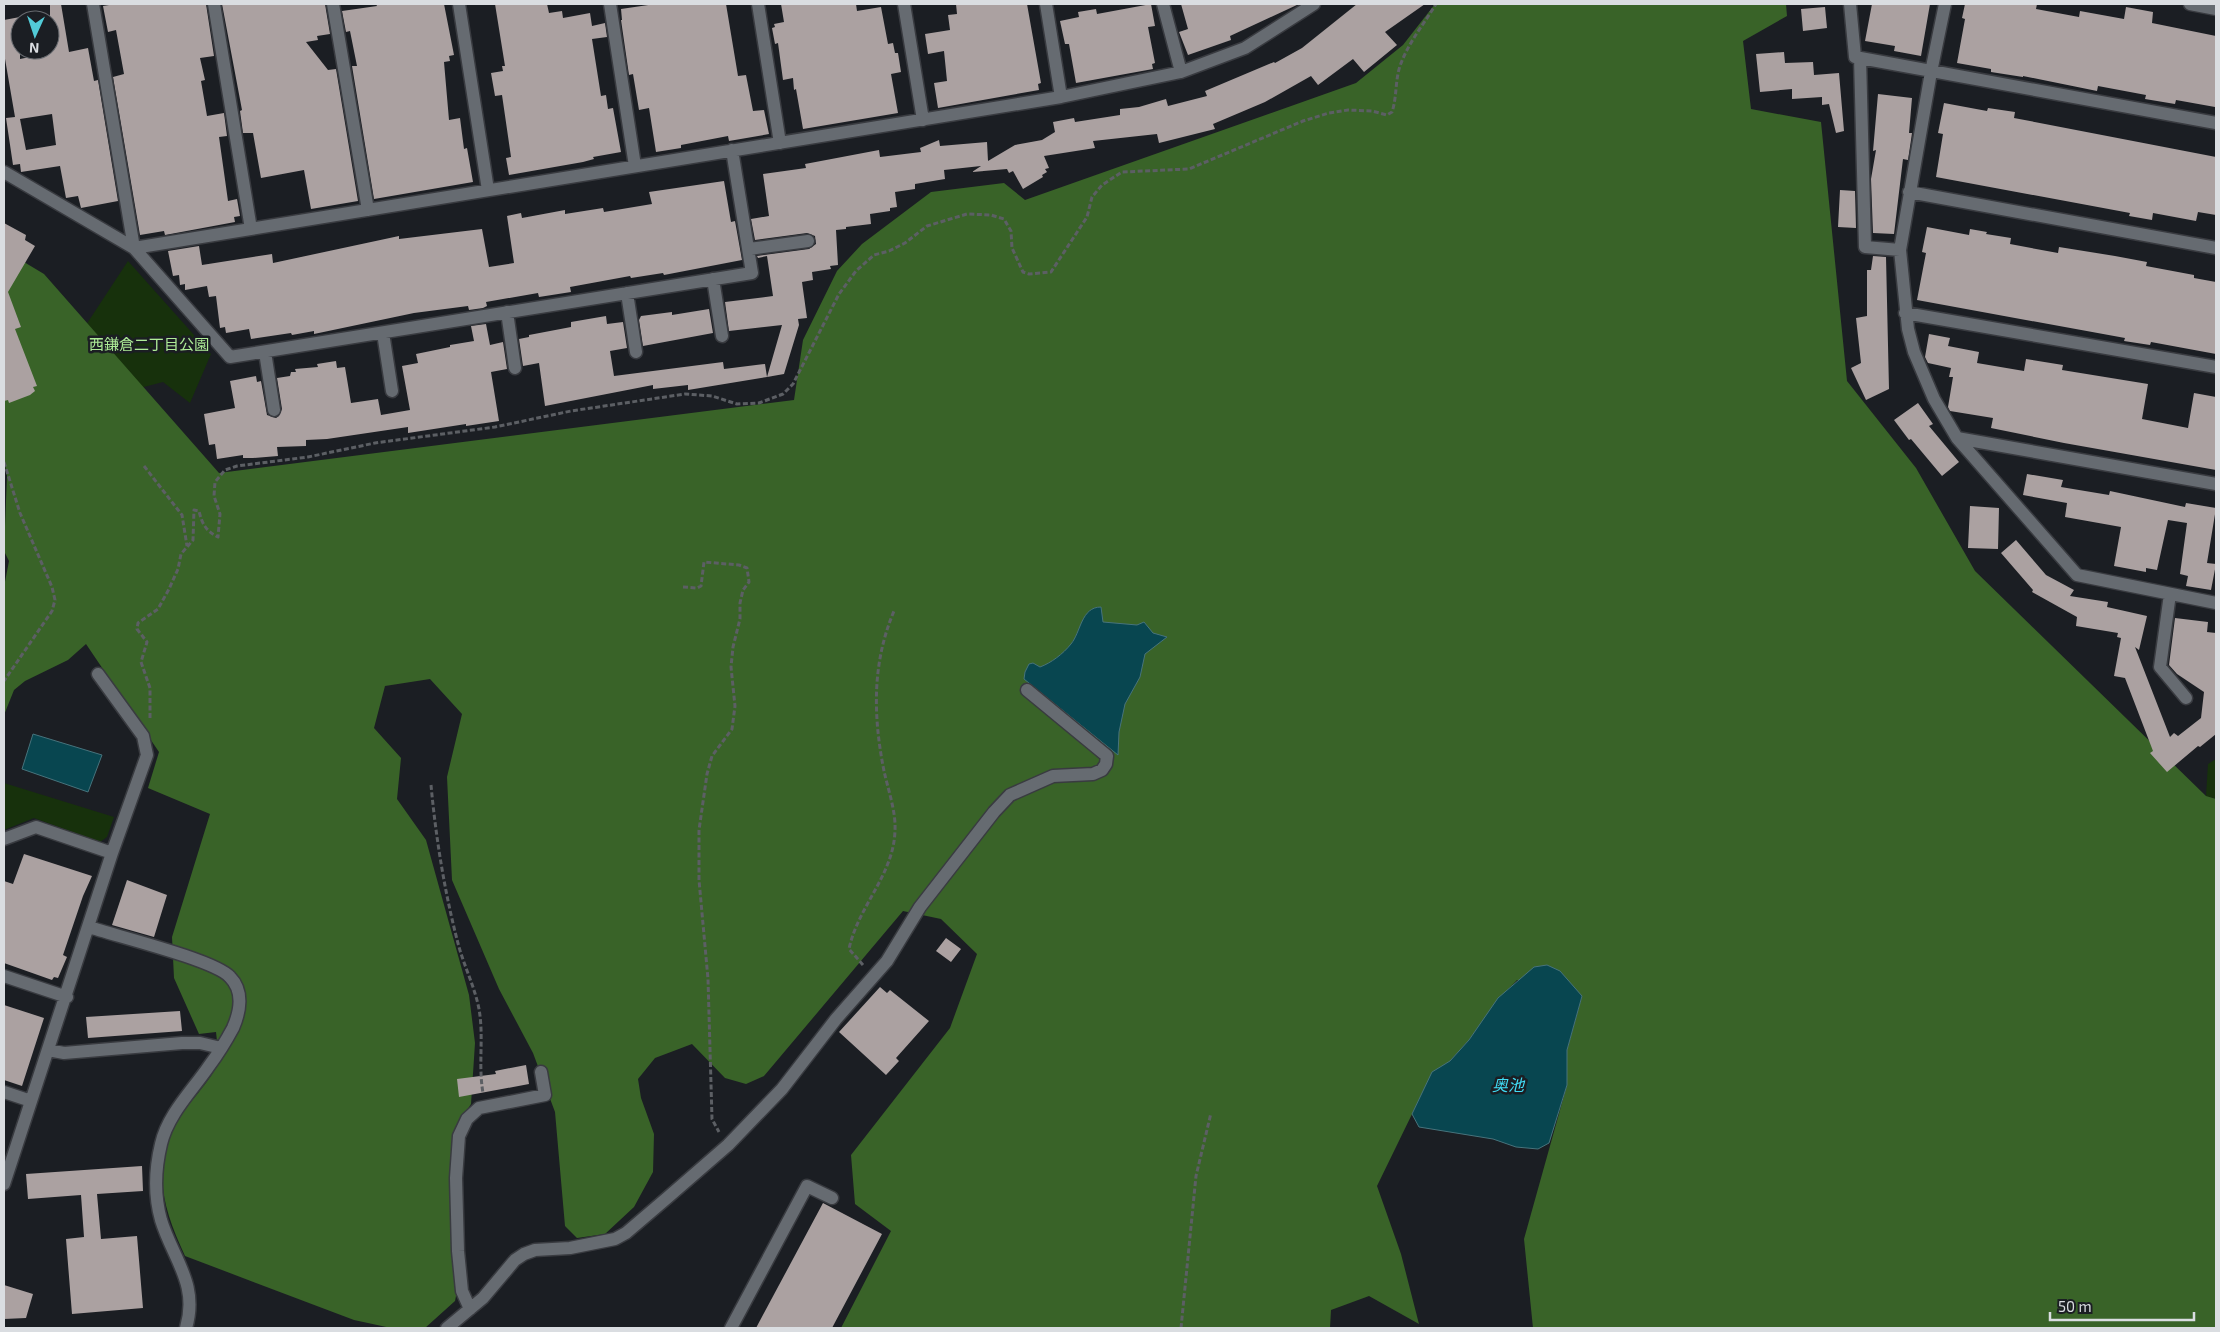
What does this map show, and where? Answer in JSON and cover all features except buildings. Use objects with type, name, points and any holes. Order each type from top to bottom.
[{"type":"street","points":[[94,4],[134,248]]},
{"type":"street","points":[[214,4],[251,229]]},
{"type":"street","points":[[333,4],[368,210]]},
{"type":"street","points":[[459,4],[488,190]]},
{"type":"street","points":[[610,4],[635,166]]},
{"type":"street","points":[[758,4],[780,143]]},
{"type":"street","points":[[904,4],[923,120]]},
{"type":"street","points":[[1046,4],[1061,97]]},
{"type":"street","points":[[1163,4],[1181,72]]},
{"type":"street","points":[[1850,4],[1854,57],[2216,123]]},
{"type":"street","points":[[1944,4],[1930,72],[1900,250],[1905,313],[1914,352],[1934,400],[1957,438],[2077,575],[2216,603]]},
{"type":"street","points":[[2190,4],[2216,9]]},
{"type":"street","points":[[134,248],[1061,97],[1181,72],[1245,48],[1311,5]]},
{"type":"street","points":[[1860,58],[1865,246],[1900,250]]},
{"type":"street","points":[[4,172],[134,248],[230,357],[752,273],[732,150]]},
{"type":"street","points":[[1909,192],[2216,248]]},
{"type":"street","points":[[749,249],[808,241]]},
{"type":"street","points":[[713,279],[722,336]]},
{"type":"street","points":[[627,293],[636,352]]},
{"type":"street","points":[[508,312],[515,368]]},
{"type":"street","points":[[1905,313],[2216,367]]},
{"type":"street","points":[[383,332],[392,390]]},
{"type":"street","points":[[265,352],[274,410]]},
{"type":"street","points":[[1957,438],[2216,484]]},
{"type":"street","points":[[2170,594],[2160,667],[2186,698]]},
{"type":"street","points":[[4,1184],[67,997],[112,854],[147,755],[143,736],[98,674]]},
{"type":"street","points":[[448,1328],[483,1298],[515,1260],[524,1254],[535,1250],[570,1248],[596,1243],[615,1239],[626,1233],[728,1145],[782,1089],[836,1019],[887,960],[920,907],[994,812],[1010,795],[1053,776],[1093,774],[1102,770],[1106,764],[1107,756],[1027,690]]},
{"type":"street","points":[[4,839],[36,827],[112,854]]},
{"type":"street","points":[[89,927],[212,965],[231,978],[238,994],[240,1012],[221,1048],[186,1095],[169,1123],[157,1163],[156,1192],[161,1219],[184,1272],[190,1296],[191,1310],[186,1328]]},
{"type":"street","points":[[4,976],[67,997]]},
{"type":"street","points":[[48,1050],[64,1053],[182,1043],[221,1048]]},
{"type":"street","points":[[470,1308],[462,1291],[458,1251],[456,1178],[459,1136],[467,1119],[479,1108],[545,1095],[541,1072]]},
{"type":"street","points":[[4,1092],[31,1101]]},
{"type":"street","points":[[731,1328],[807,1186],[832,1198]]},
{"type":"path","points":[[4,462],[20,513],[52,587],[55,600],[52,611],[4,681]]},
{"type":"path","points":[[144,466],[182,515],[187,547]]},
{"type":"path","points":[[683,587],[697,588],[701,586],[704,562],[739,565],[747,568],[749,574],[749,582],[743,590],[740,603],[740,619],[733,647],[732,667],[735,706],[732,729],[712,756],[707,774],[699,830],[699,880],[708,979],[712,1119],[728,1145]]},
{"type":"path","points":[[872,977],[849,949],[853,929],[886,871],[896,829],[878,740],[875,703],[878,664],[885,631],[894,610]]},
{"type":"path","points":[[431,785],[434,822],[448,896],[460,948],[480,1012],[480,1076],[486,1107]]},
{"type":"path","points":[[1182,1328],[1196,1176],[1211,1113]]},
{"type":"green space","points":[[1435,4],[1786,4],[1787,16],[1743,41],[1751,109],[1821,122],[1847,381],[1916,468],[1975,571],[2206,796],[2216,799],[2216,1328],[1533,1328],[1524,1239],[1567,1085],[1567,1050],[1582,996],[1517,980],[1497,1001],[1469,1040],[1450,1061],[1432,1073],[1377,1186],[1401,1254],[1419,1324],[1369,1296],[1331,1310],[1330,1328],[841,1328],[891,1231],[855,1204],[851,1155],[950,1028],[977,954],[941,919],[903,911],[764,1076],[746,1084],[725,1078],[692,1044],[655,1058],[638,1079],[641,1098],[654,1134],[653,1172],[634,1207],[605,1234],[577,1238],[565,1226],[555,1112],[533,1053],[499,989],[452,880],[447,777],[462,714],[430,679],[385,686],[374,728],[401,758],[397,799],[426,840],[469,995],[475,1043],[471,1104],[460,1121],[452,1167],[451,1233],[459,1281],[455,1301],[425,1328],[391,1328],[354,1320],[185,1256],[166,1207],[162,1174],[164,1158],[168,1141],[176,1123],[211,1076],[217,1063],[218,1052],[216,1032],[199,1034],[174,978],[172,937],[210,814],[148,788],[159,752],[86,644],[68,660],[25,681],[14,690],[4,715],[4,587],[9,561],[4,551],[7,476],[4,459],[4,250],[44,274],[219,473],[794,400],[803,340],[837,271],[862,244],[931,192],[1004,183],[1025,200],[1356,83],[1403,45]]},
{"type":"green space","name":"西鎌倉二丁目公園","points":[[128,261],[211,354],[190,403],[163,382],[140,388],[84,328]]},
{"type":"green space","points":[[2216,759],[2216,799],[2206,796],[2208,764]]},
{"type":"green space","points":[[4,783],[114,817],[107,837],[100,842],[34,818],[4,830]]},
{"type":"water","points":[[1101,607],[1103,622],[1137,625],[1144,622],[1153,633],[1167,637],[1145,654],[1140,677],[1125,704],[1119,732],[1118,755],[1024,679],[1029,664],[1033,663],[1040,667],[1057,658],[1071,644],[1089,611]]},
{"type":"water","points":[[33,734],[102,755],[88,792],[22,769]]},
{"type":"water","name":"奥池","points":[[1547,965],[1560,971],[1582,996],[1567,1050],[1567,1085],[1549,1143],[1538,1149],[1516,1147],[1493,1139],[1419,1127],[1412,1114],[1432,1072],[1450,1061],[1469,1040],[1498,998],[1534,967]]}]
